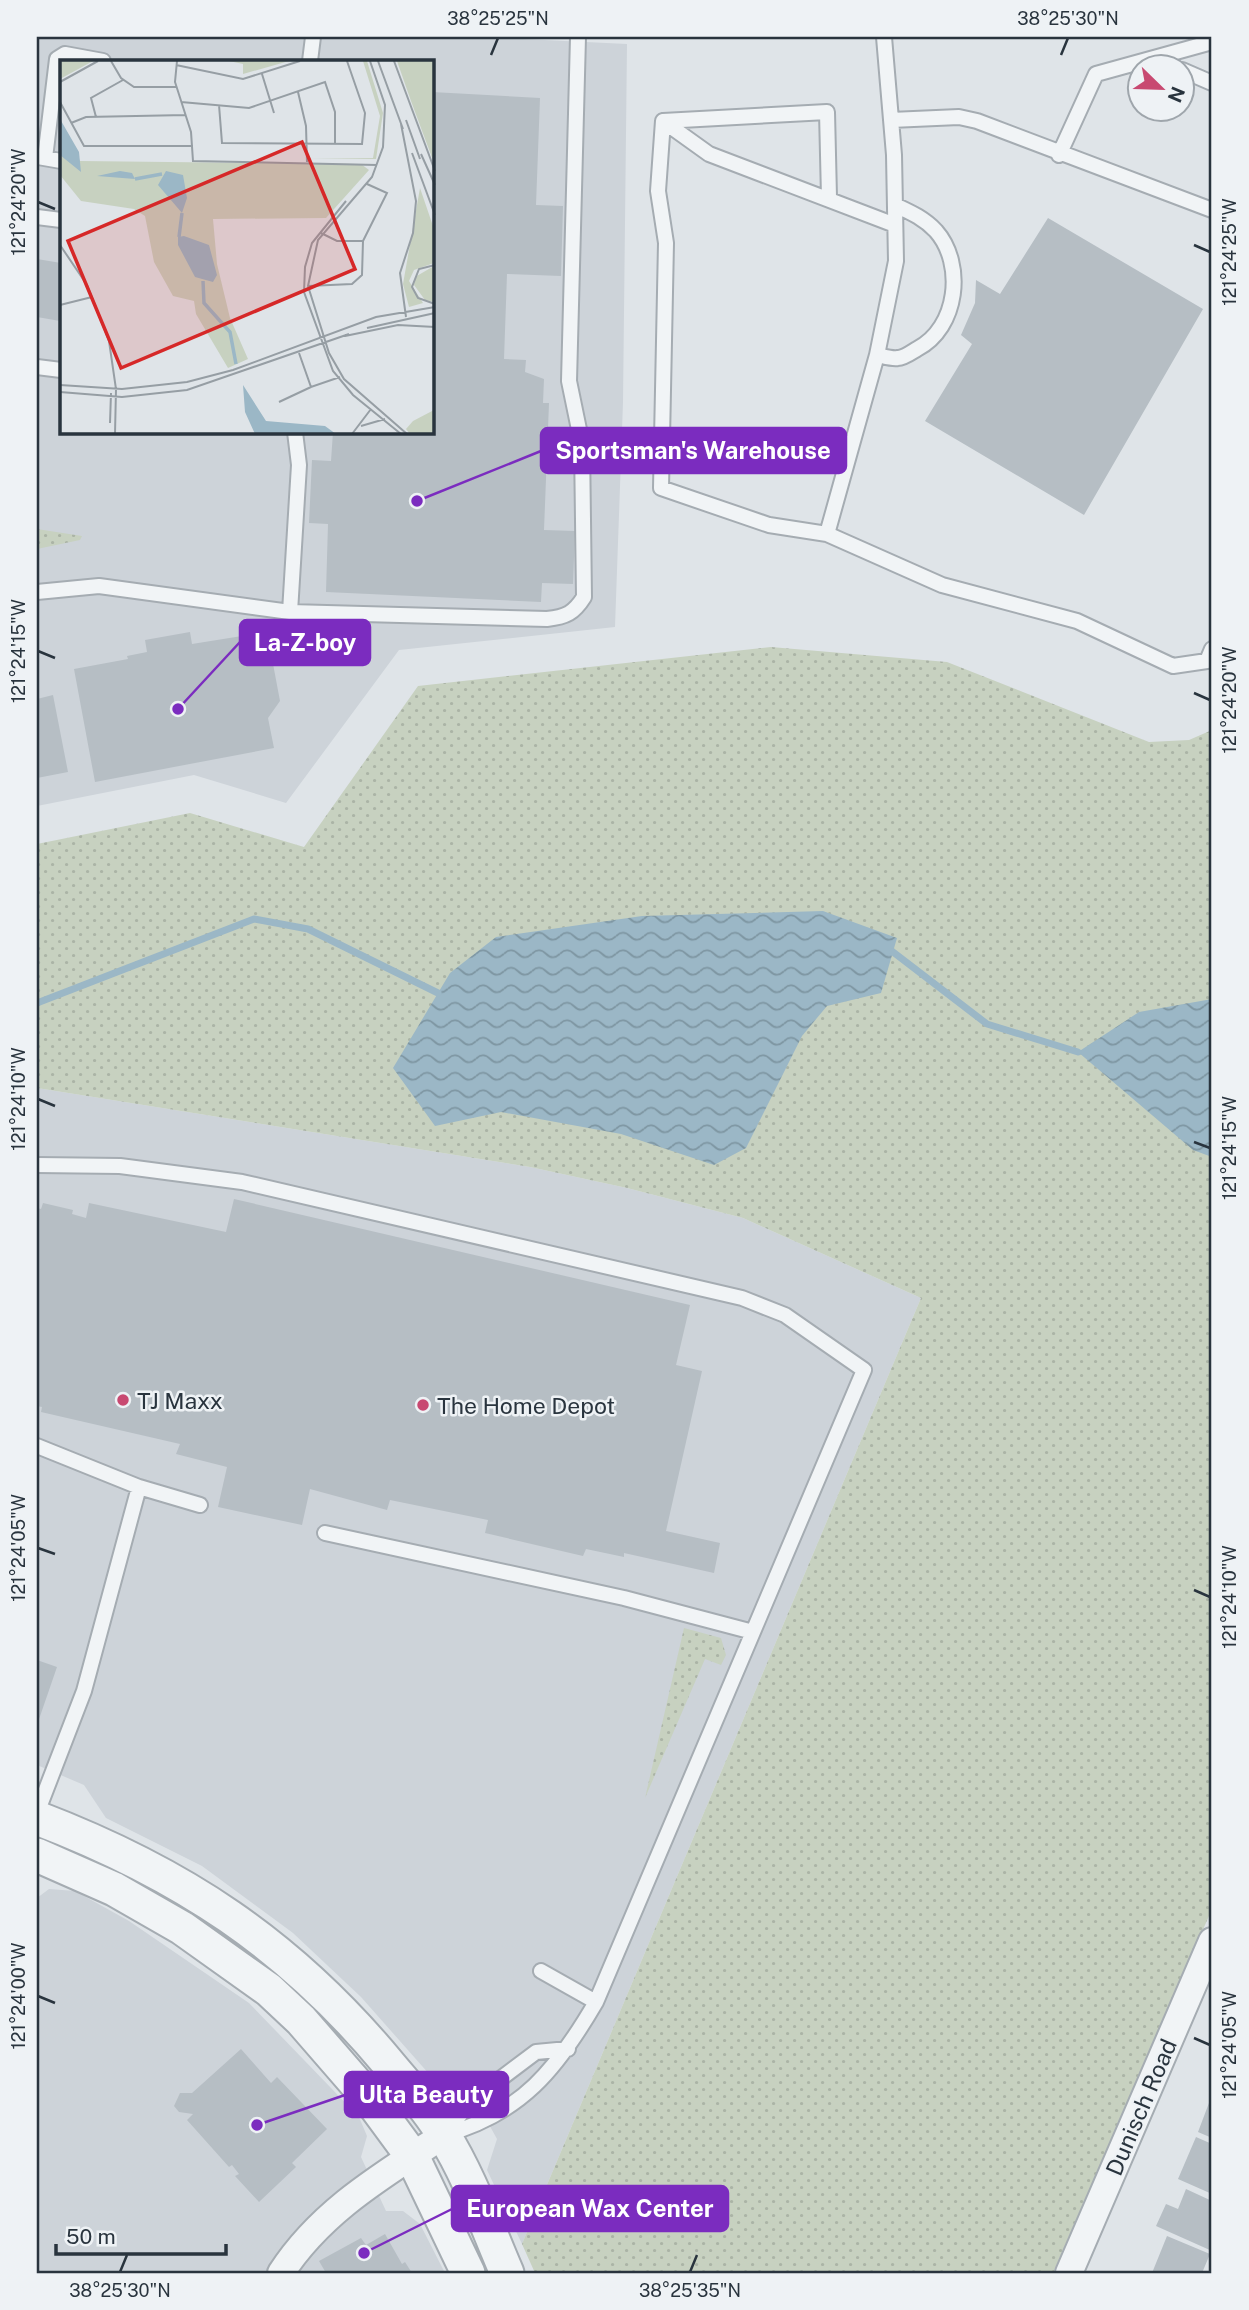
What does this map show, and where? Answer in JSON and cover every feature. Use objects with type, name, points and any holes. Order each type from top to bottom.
[{"type":"street","points":[[37,1816],[128,1856],[191,1890],[257,1933],[325,1993],[377,2049],[444,2135],[508,2273]]},
{"type":"street","points":[[37,1855],[114,1889],[182,1928],[269,1990],[301,2020],[373,2103],[412,2156],[468,2273]]},
{"type":"street","name":"Dunisch Road","points":[[1069,2273],[1212,1941]]},
{"type":"street","points":[[281,2273],[318,2225],[444,2135]]},
{"type":"lane","points":[[310,60],[313,37]]},
{"type":"lane","points":[[37,592],[99,586],[290,612],[547,620],[564,617],[576,611],[584,597],[582,444],[569,381],[579,37]]},
{"type":"lane","points":[[827,534],[877,355],[896,261],[891,120],[884,37]]},
{"type":"lane","points":[[1176,52],[1212,42]]},
{"type":"lane","points":[[60,161],[41,158],[57,60],[65,54],[98,60]]},
{"type":"lane","points":[[1059,155],[1096,74],[1126,66]]},
{"type":"lane","points":[[663,121],[827,112],[829,197]]},
{"type":"lane","points":[[891,120],[968,119],[1212,210]]},
{"type":"lane","points":[[663,121],[709,154],[829,197],[895,225]]},
{"type":"lane","points":[[663,121],[659,191],[666,243],[661,488],[769,524],[827,534],[942,585],[1077,621],[1173,666],[1207,661],[1212,649]]},
{"type":"lane","points":[[877,355],[900,358],[922,346],[940,328],[951,305],[954,279],[950,255],[937,232],[918,215],[895,205]]},
{"type":"lane","points":[[37,217],[60,220]]},
{"type":"lane","points":[[37,366],[60,370]]},
{"type":"lane","points":[[290,612],[299,465],[295,434]]},
{"type":"lane","points":[[37,1165],[120,1166],[242,1182],[742,1298],[785,1315],[864,1370],[596,2002],[568,2049],[545,2078],[480,2125],[444,2135]]},
{"type":"lane","points":[[37,1446],[139,1488],[200,1505]]},
{"type":"lane","points":[[37,1816],[84,1691],[139,1488]]},
{"type":"lane","points":[[325,1533],[624,1598],[753,1632]]},
{"type":"lane","points":[[541,1971],[596,2002]]},
{"type":"lane","points":[[444,2135],[471,2101],[536,2052],[568,2049]]},
{"type":"shaded area","points":[[37,37],[481,37],[627,44],[623,402],[615,627],[399,650],[286,803],[194,775],[37,806]]},
{"type":"shaded area","points":[[37,1088],[530,1167],[627,1188],[743,1218],[921,1298],[522,2244],[487,2170],[497,2139],[465,2081],[430,2075],[361,1997],[293,1933],[202,1866],[106,1818],[84,1785],[37,1765]]},
{"type":"shaded area","points":[[49,1889],[75,1891],[129,1921],[249,2003],[359,2117],[367,2136],[361,2157],[386,2211],[403,2211],[420,2224],[445,2273],[37,2273],[37,1898]]},
{"type":"green space","points":[[37,529],[82,536],[80,540],[37,549]]},
{"type":"green space","points":[[771,647],[947,662],[1149,742],[1189,740],[1212,730],[1212,1909],[1053,2273],[535,2273],[522,2244],[921,1298],[743,1218],[627,1188],[530,1167],[37,1088],[37,844],[190,813],[304,847],[418,686]]},
{"type":"green space","points":[[684,1628],[721,1638],[726,1655],[721,1665],[705,1659],[645,1798]]},
{"type":"water","points":[[823,911],[897,938],[881,993],[827,1006],[802,1036],[746,1148],[714,1165],[621,1134],[501,1112],[435,1126],[393,1068],[450,973],[496,937],[642,916]]},
{"type":"water","points":[[1212,999],[1212,1157],[1193,1150],[1078,1052],[1139,1012]]},
{"type":"building","points":[[434,92],[540,98],[536,205],[563,206],[561,276],[507,274],[504,359],[526,360],[525,372],[544,379],[543,403],[549,403],[544,530],[575,531],[573,584],[542,583],[541,602],[326,592],[328,524],[309,523],[312,460],[331,461],[333,434],[434,434]]},
{"type":"building","points":[[1048,218],[1203,309],[1084,515],[925,421],[972,344],[961,335],[975,303],[976,280],[1000,294]]},
{"type":"building","points":[[37,259],[60,263],[60,321],[37,317]]},
{"type":"building","points":[[190,632],[192,644],[267,632],[280,701],[268,718],[274,748],[95,782],[74,669],[128,659],[127,656],[147,652],[145,640]]},
{"type":"building","points":[[53,695],[68,772],[37,778],[37,699]]},
{"type":"building","name":"The Home Depot","points":[[234,1199],[690,1305],[676,1365],[702,1371],[666,1531],[720,1543],[714,1573],[624,1553],[624,1557],[586,1549],[583,1556],[485,1533],[488,1520],[390,1500],[387,1510],[310,1489],[302,1525],[218,1507],[227,1467],[176,1454],[180,1444],[41,1412],[42,1407],[37,1406],[37,1208],[41,1209],[43,1203],[73,1210],[72,1214],[86,1218],[89,1203],[226,1232]]},
{"type":"building","points":[[37,1660],[57,1667],[37,1725]]},
{"type":"building","points":[[241,2049],[271,2083],[277,2077],[327,2129],[292,2163],[296,2167],[259,2202],[235,2176],[239,2174],[232,2165],[229,2167],[187,2120],[193,2114],[179,2112],[174,2106],[180,2093],[192,2093]]},
{"type":"building","points":[[1212,2095],[1212,2138],[1198,2132]]},
{"type":"building","points":[[1196,2137],[1212,2144],[1212,2194],[1178,2179]]},
{"type":"building","points":[[1186,2189],[1212,2201],[1212,2251],[1156,2226],[1166,2204],[1178,2209]]},
{"type":"building","points":[[385,2234],[402,2264],[405,2262],[412,2273],[326,2273],[319,2261],[361,2238],[366,2245]]},
{"type":"building","points":[[1167,2236],[1210,2254],[1202,2273],[1152,2273]]},
{"type":"waterway","points":[[37,1003],[254,919],[308,929],[438,993]]},
{"type":"waterway","points":[[893,952],[987,1024],[1078,1052]]},
{"type":"place","name":"Sportsman's Warehouse","points":[[417,501]]},
{"type":"place","name":"La-Z-boy","points":[[178,709]]},
{"type":"place","name":"TJ Maxx","points":[[123,1400]]},
{"type":"place","name":"The Home Depot","points":[[423,1405]]},
{"type":"place","name":"Ulta Beauty","points":[[257,2125]]},
{"type":"place","name":"European Wax Center","points":[[364,2253]]}]
